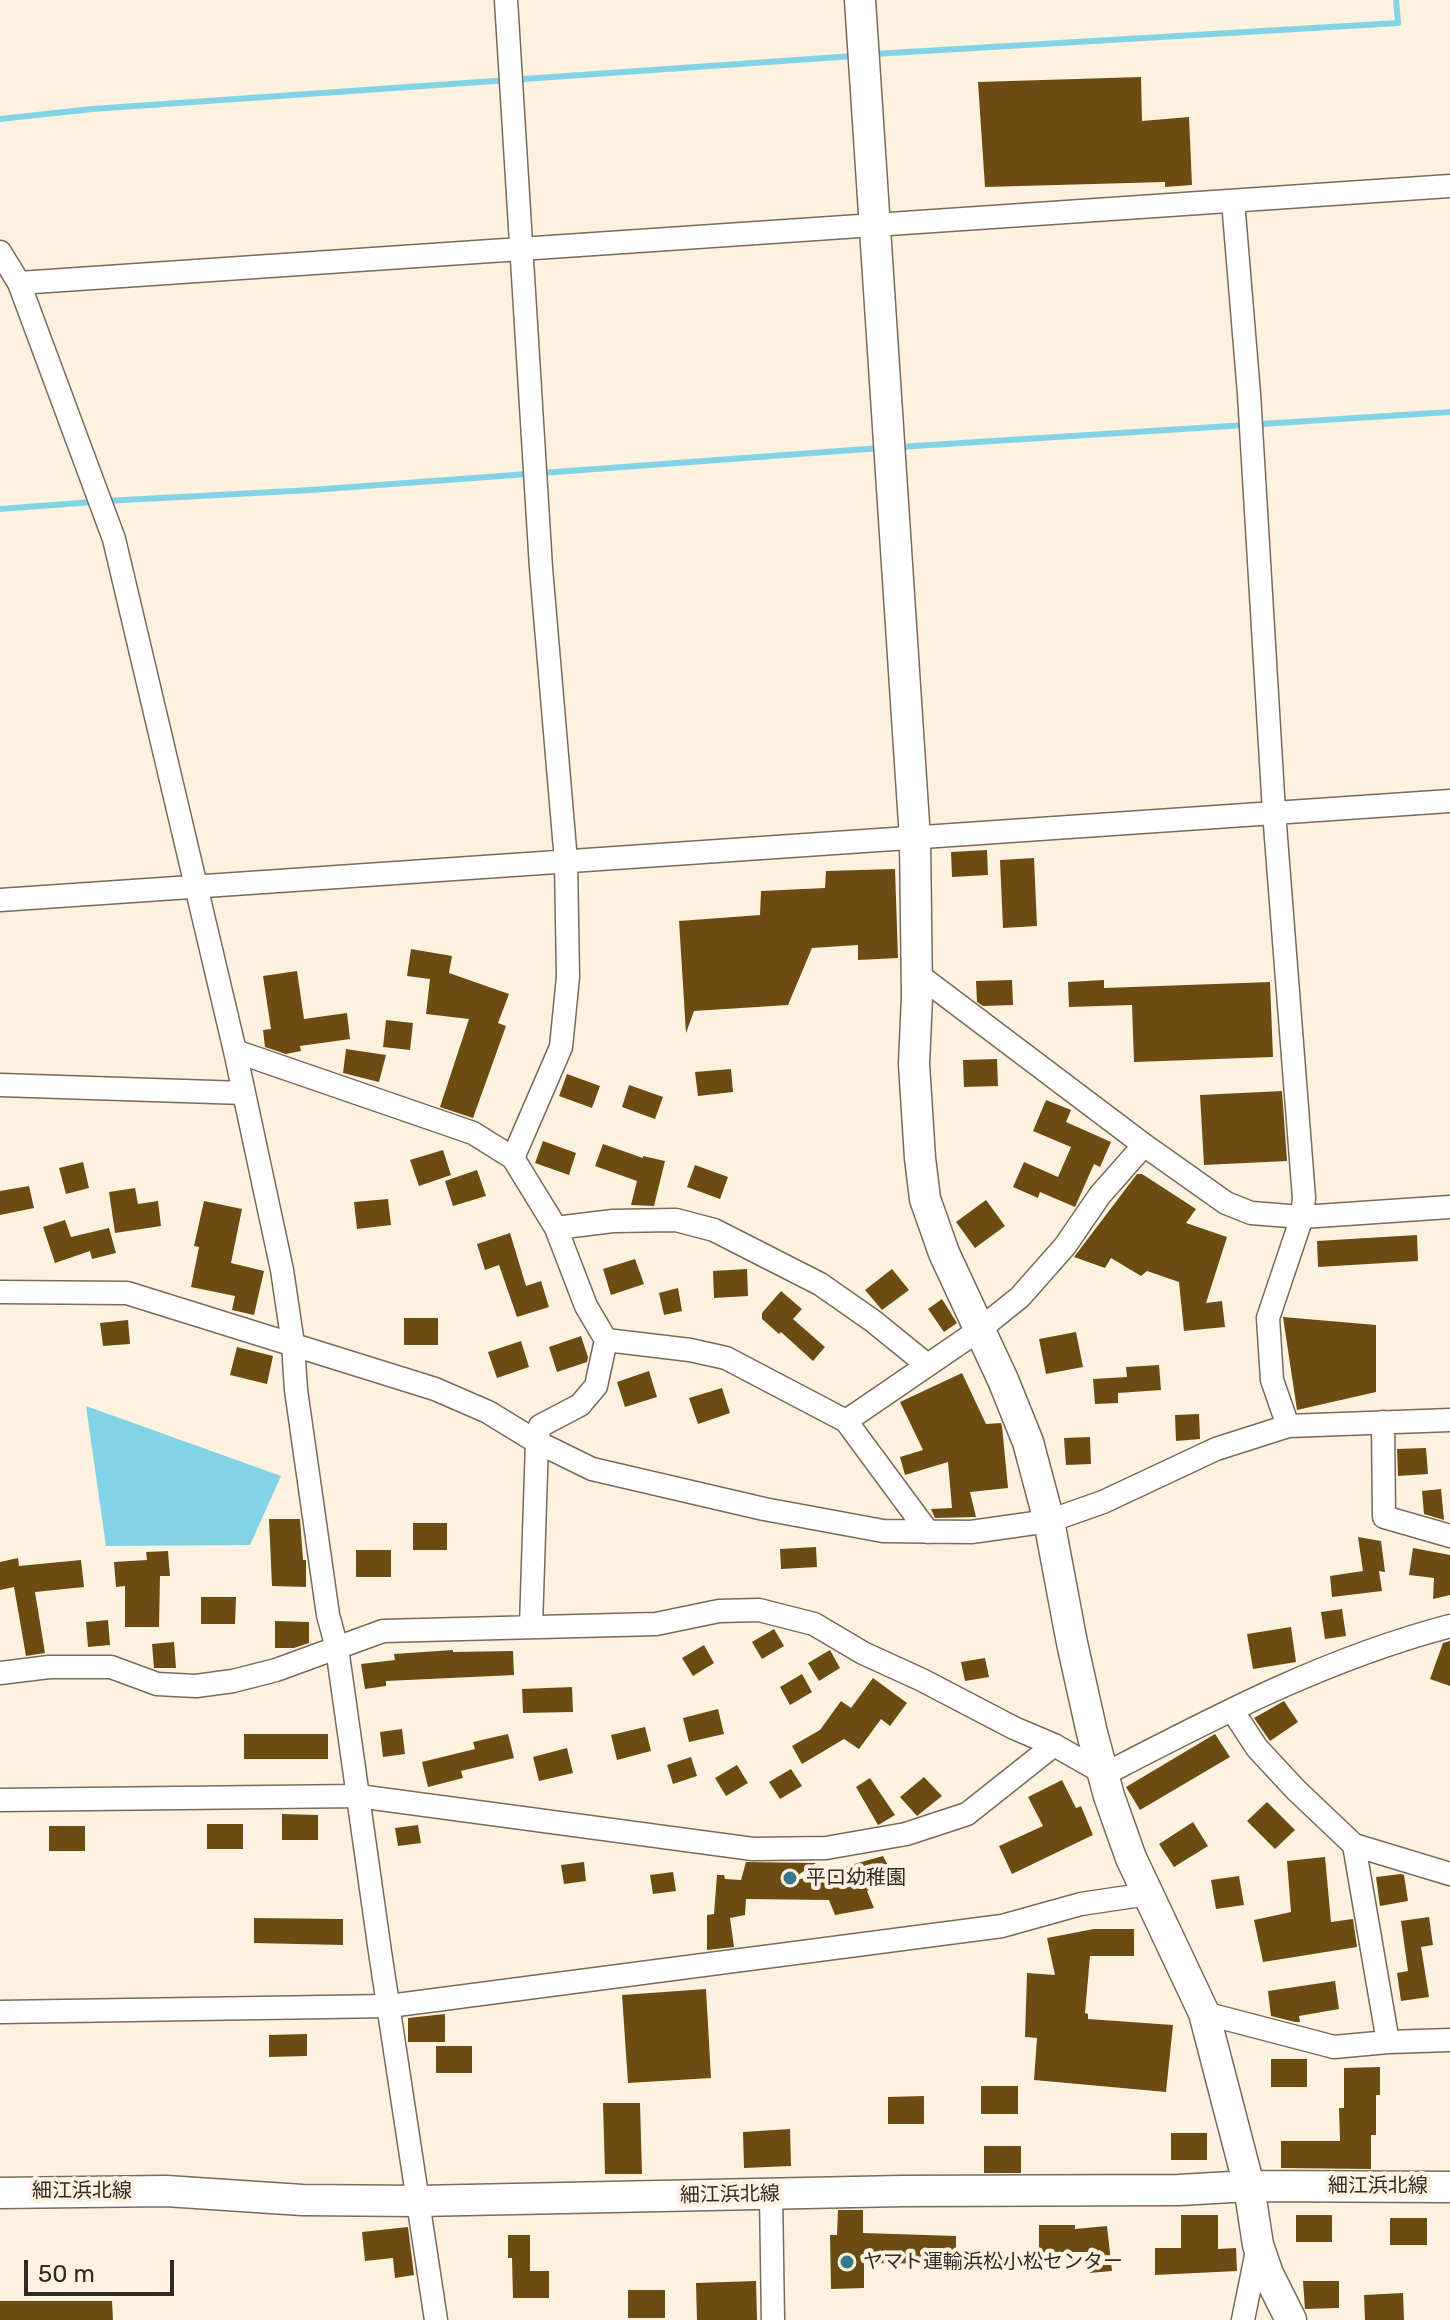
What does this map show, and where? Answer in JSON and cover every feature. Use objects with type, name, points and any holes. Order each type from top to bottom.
[{"type":"street","points":[[506,0],[541,568],[566,861],[568,977],[561,1047],[513,1158]]},
{"type":"street","points":[[860,0],[915,839],[914,1064],[925,1199],[944,1253],[1028,1442],[1049,1521],[1088,1718],[1109,1796],[1148,1894],[1204,2013],[1249,2186],[1258,2245],[1268,2274],[1291,2320]]},
{"type":"street","points":[[19,283],[1450,186]]},
{"type":"street","points":[[1233,201],[1249,394],[1274,812],[1304,1198],[1302,1217],[1268,1318],[1272,1380],[1288,1426]]},
{"type":"street","points":[[0,252],[19,283],[114,539],[271,1212],[293,1344],[296,1390],[326,1600],[337,1648],[436,2320]]},
{"type":"street","points":[[0,900],[1450,801]]},
{"type":"street","points":[[916,973],[1226,1203],[1251,1213],[1302,1217],[1450,1207]]},
{"type":"street","points":[[235,1051],[473,1133],[513,1158],[556,1228],[586,1306],[606,1340],[596,1386],[580,1405],[540,1426],[531,1626]]},
{"type":"street","points":[[0,1085],[244,1093]]},
{"type":"street","points":[[846,1421],[979,1330],[1020,1297],[1065,1246],[1100,1195],[1144,1145]]},
{"type":"street","points":[[556,1228],[613,1221],[676,1220],[714,1230],[820,1284],[926,1364]]},
{"type":"street","points":[[0,1292],[127,1293],[435,1389],[488,1412],[537,1442],[592,1469],[764,1509],[883,1531],[971,1532],[1049,1521],[1103,1502],[1216,1449],[1288,1426],[1450,1420]]},
{"type":"street","points":[[606,1340],[690,1350],[726,1358],[846,1421],[928,1532]]},
{"type":"street","points":[[1383,1422],[1384,1517],[1450,1536]]},
{"type":"street","points":[[0,1673],[49,1667],[111,1667],[157,1684],[196,1686],[276,1670],[383,1631],[656,1624],[719,1611],[759,1610],[814,1624],[863,1653],[1054,1745],[1105,1774]]},
{"type":"street","points":[[1105,1774],[1232,1710],[1355,1654],[1450,1626]]},
{"type":"street","points":[[1232,1710],[1257,1748],[1354,1845],[1450,1874]]},
{"type":"street","points":[[0,1800],[358,1796],[753,1849],[826,1848],[906,1834],[967,1814],[1054,1745]]},
{"type":"street","points":[[1354,1845],[1388,2042]]},
{"type":"street","points":[[0,2012],[389,2006],[1002,1926],[1081,1904],[1148,1894]]},
{"type":"street","points":[[1204,2013],[1334,2047],[1450,2040]]},
{"type":"street","name":"細江浜北線","points":[[3,2191],[166,2191],[302,2200],[418,2201],[1179,2190],[1249,2186],[1450,2187]]},
{"type":"street","points":[[771,2194],[773,2320]]},
{"type":"street","points":[[1243,2320],[1258,2245]]},
{"type":"water","points":[[86,1406],[281,1476],[250,1545],[106,1546]]},
{"type":"building","points":[[1141,77],[1142,121],[1189,117],[1192,185],[1165,187],[1165,182],[985,187],[978,82]]},
{"type":"building","points":[[987,850],[988,875],[952,877],[951,852]]},
{"type":"building","points":[[1034,858],[1037,926],[1003,928],[1000,860]]},
{"type":"building","points":[[895,869],[898,958],[858,960],[858,945],[812,948],[788,1005],[694,1011],[686,1033],[679,921],[760,915],[761,891],[825,888],[826,871]]},
{"type":"building","points":[[411,949],[452,956],[449,973],[509,994],[498,1023],[506,1026],[473,1118],[440,1107],[469,1019],[426,1014],[430,979],[407,976]]},
{"type":"building","points":[[297,971],[304,1019],[347,1013],[350,1039],[300,1046],[301,1051],[286,1054],[265,1047],[263,1030],[271,1029],[263,976]]},
{"type":"building","points":[[1012,980],[1013,1005],[983,1006],[977,1002],[976,981]]},
{"type":"building","points":[[1104,980],[1104,988],[1270,982],[1273,1057],[1134,1062],[1132,1005],[1069,1007],[1068,982]]},
{"type":"building","points":[[386,1020],[413,1023],[410,1050],[383,1047]]},
{"type":"building","points":[[346,1049],[386,1055],[379,1082],[343,1073]]},
{"type":"building","points":[[997,1059],[998,1086],[964,1087],[963,1060]]},
{"type":"building","points":[[731,1069],[733,1092],[698,1096],[695,1072]]},
{"type":"building","points":[[567,1074],[600,1086],[592,1108],[559,1096]]},
{"type":"building","points":[[629,1085],[663,1097],[655,1119],[622,1107]]},
{"type":"building","points":[[1282,1091],[1287,1161],[1204,1165],[1200,1095]]},
{"type":"building","points":[[1046,1100],[1071,1110],[1066,1122],[1111,1142],[1100,1167],[1094,1164],[1075,1207],[1040,1192],[1038,1198],[1013,1187],[1024,1162],[1058,1177],[1071,1147],[1033,1131]]},
{"type":"building","points":[[543,1141],[576,1153],[569,1175],[535,1163]]},
{"type":"building","points":[[603,1144],[643,1158],[665,1161],[654,1206],[631,1205],[637,1181],[595,1166]]},
{"type":"building","points":[[443,1150],[451,1175],[419,1186],[410,1160]]},
{"type":"building","points":[[83,1162],[89,1188],[66,1194],[59,1168]]},
{"type":"building","points":[[695,1165],[728,1177],[720,1199],[687,1187]]},
{"type":"building","points":[[477,1170],[486,1196],[453,1206],[445,1181]]},
{"type":"building","points":[[1137,1174],[1142,1174],[1196,1209],[1186,1223],[1227,1237],[1206,1303],[1222,1301],[1225,1327],[1184,1331],[1179,1282],[1147,1271],[1141,1276],[1111,1258],[1105,1268],[1074,1257]]},
{"type":"building","points":[[29,1186],[34,1208],[0,1215],[0,1191]]},
{"type":"building","points":[[135,1188],[138,1204],[158,1201],[161,1226],[115,1233],[109,1192]]},
{"type":"building","points":[[388,1199],[391,1225],[357,1229],[354,1202]]},
{"type":"building","points":[[986,1200],[1005,1226],[975,1248],[956,1222]]},
{"type":"building","points":[[204,1201],[242,1209],[231,1263],[264,1271],[254,1315],[232,1310],[235,1296],[191,1287],[199,1247],[194,1246]]},
{"type":"building","points":[[65,1220],[71,1237],[109,1228],[116,1253],[92,1259],[90,1251],[55,1263],[43,1227]]},
{"type":"building","points":[[510,1233],[526,1286],[541,1281],[549,1307],[517,1317],[499,1265],[485,1270],[477,1244]]},
{"type":"building","points":[[1417,1235],[1418,1261],[1318,1267],[1317,1241]]},
{"type":"building","points":[[635,1259],[644,1284],[611,1295],[603,1269]]},
{"type":"building","points":[[747,1269],[748,1296],[714,1298],[713,1271]]},
{"type":"building","points":[[892,1269],[909,1290],[882,1310],[865,1290]]},
{"type":"building","points":[[678,1288],[682,1311],[664,1315],[659,1293]]},
{"type":"building","points":[[781,1291],[802,1309],[793,1319],[825,1347],[813,1361],[762,1319],[762,1313]]},
{"type":"building","points":[[942,1299],[957,1323],[944,1332],[928,1309]]},
{"type":"building","points":[[1283,1317],[1376,1325],[1376,1392],[1297,1410]]},
{"type":"building","points":[[404,1318],[438,1318],[438,1345],[404,1345]]},
{"type":"building","points":[[128,1320],[130,1344],[103,1346],[100,1323]]},
{"type":"building","points":[[1076,1332],[1083,1367],[1046,1374],[1039,1339]]},
{"type":"building","points":[[581,1336],[587,1362],[557,1372],[549,1347]]},
{"type":"building","points":[[521,1341],[529,1367],[497,1378],[488,1352]]},
{"type":"building","points":[[237,1347],[273,1356],[267,1384],[230,1375]]},
{"type":"building","points":[[1159,1365],[1161,1390],[1118,1393],[1118,1403],[1095,1404],[1093,1379],[1127,1377],[1126,1367]]},
{"type":"building","points":[[649,1371],[657,1397],[625,1407],[617,1382]]},
{"type":"building","points":[[962,1373],[986,1424],[1001,1423],[1008,1488],[970,1492],[976,1517],[935,1518],[931,1509],[952,1508],[948,1462],[905,1475],[900,1457],[923,1450],[900,1402]]},
{"type":"building","points":[[722,1388],[730,1413],[698,1424],[689,1398]]},
{"type":"building","points":[[1199,1414],[1200,1439],[1176,1441],[1175,1415]]},
{"type":"building","points":[[1090,1437],[1091,1464],[1066,1465],[1064,1438]]},
{"type":"building","points":[[1426,1448],[1428,1474],[1398,1476],[1397,1449]]},
{"type":"building","points":[[1441,1489],[1444,1520],[1424,1514],[1422,1491]]},
{"type":"building","points":[[269,1519],[300,1519],[306,1587],[272,1586]]},
{"type":"building","points":[[413,1523],[447,1523],[447,1550],[413,1550]]},
{"type":"building","points":[[1358,1537],[1381,1541],[1385,1572],[1379,1571],[1382,1591],[1332,1597],[1330,1576],[1363,1571]]},
{"type":"building","points":[[816,1547],[817,1567],[781,1569],[780,1549]]},
{"type":"building","points":[[1413,1548],[1450,1555],[1450,1595],[1433,1599],[1434,1578],[1409,1575]]},
{"type":"building","points":[[356,1550],[391,1550],[391,1577],[356,1577]]},
{"type":"building","points":[[168,1551],[170,1576],[160,1576],[159,1627],[125,1627],[125,1586],[116,1587],[114,1562],[147,1560],[146,1552]]},
{"type":"building","points":[[18,1558],[19,1566],[81,1560],[84,1587],[35,1592],[45,1653],[26,1656],[14,1587],[0,1590],[0,1562]]},
{"type":"building","points":[[201,1597],[236,1597],[235,1624],[201,1624]]},
{"type":"building","points":[[1342,1609],[1346,1636],[1325,1639],[1321,1612]]},
{"type":"building","points":[[108,1620],[110,1645],[88,1647],[86,1622]]},
{"type":"building","points":[[275,1621],[309,1622],[309,1643],[294,1648],[275,1648]]},
{"type":"building","points":[[1291,1627],[1296,1662],[1253,1669],[1247,1634]]},
{"type":"building","points":[[774,1629],[784,1646],[762,1659],[752,1642]]},
{"type":"building","points":[[1450,1641],[1450,1686],[1430,1679],[1443,1643]]},
{"type":"building","points":[[174,1642],[176,1668],[154,1668],[152,1644]]},
{"type":"building","points":[[704,1645],[714,1663],[693,1676],[682,1658]]},
{"type":"building","points":[[453,1650],[513,1651],[514,1675],[386,1681],[386,1686],[365,1689],[361,1664],[395,1660],[394,1654]]},
{"type":"building","points":[[830,1650],[840,1668],[819,1681],[808,1663]]},
{"type":"building","points":[[985,1658],[989,1677],[965,1681],[961,1662]]},
{"type":"building","points":[[802,1674],[812,1692],[790,1705],[780,1687]]},
{"type":"building","points":[[873,1678],[907,1703],[890,1726],[881,1719],[859,1749],[844,1739],[802,1764],[792,1746],[820,1730],[841,1701],[851,1708]]},
{"type":"building","points":[[572,1687],[573,1712],[523,1713],[522,1689]]},
{"type":"building","points":[[1284,1701],[1298,1722],[1270,1741],[1254,1718]]},
{"type":"building","points":[[718,1709],[724,1734],[689,1742],[683,1718]]},
{"type":"building","points":[[645,1727],[651,1751],[617,1760],[611,1735]]},
{"type":"building","points":[[402,1729],[405,1754],[383,1757],[380,1732]]},
{"type":"building","points":[[244,1734],[328,1734],[328,1759],[244,1759]]},
{"type":"building","points":[[508,1734],[514,1758],[461,1771],[463,1778],[428,1787],[422,1762],[475,1749],[473,1742]]},
{"type":"building","points":[[1215,1734],[1230,1757],[1140,1810],[1126,1787]]},
{"type":"building","points":[[567,1748],[573,1773],[539,1781],[533,1757]]},
{"type":"building","points":[[691,1757],[697,1776],[673,1784],[667,1765]]},
{"type":"building","points":[[737,1765],[748,1783],[726,1796],[715,1778]]},
{"type":"building","points":[[791,1769],[802,1786],[780,1799],[769,1782]]},
{"type":"building","points":[[924,1777],[942,1796],[917,1816],[900,1797]]},
{"type":"building","points":[[870,1778],[895,1815],[878,1825],[856,1787]]},
{"type":"building","points":[[1062,1780],[1076,1808],[1081,1806],[1093,1835],[1012,1874],[999,1846],[1043,1826],[1028,1797]]},
{"type":"building","points":[[1267,1802],[1295,1830],[1275,1849],[1247,1821]]},
{"type":"building","points":[[282,1814],[318,1815],[318,1840],[282,1840]]},
{"type":"building","points":[[1193,1822],[1208,1846],[1174,1867],[1159,1844]]},
{"type":"building","points":[[207,1824],[243,1824],[243,1849],[207,1849]]},
{"type":"building","points":[[418,1825],[421,1843],[398,1846],[395,1828]]},
{"type":"building","points":[[49,1826],[85,1826],[85,1851],[49,1851]]},
{"type":"building","points":[[883,1856],[894,1877],[867,1891],[874,1908],[835,1915],[829,1900],[746,1899],[745,1915],[730,1918],[734,1947],[707,1950],[707,1915],[714,1914],[717,1875],[741,1880],[746,1862],[816,1863],[786,1883]]},
{"type":"building","points":[[1325,1857],[1331,1922],[1353,1919],[1357,1947],[1263,1962],[1254,1920],[1291,1912],[1287,1861]]},
{"type":"building","points":[[584,1862],[586,1881],[564,1884],[561,1865]]},
{"type":"building","points":[[673,1872],[676,1891],[653,1894],[650,1875]]},
{"type":"building","points":[[1404,1875],[1408,1901],[1380,1906],[1376,1877]]},
{"type":"building","points":[[1239,1876],[1244,1905],[1216,1909],[1211,1880]]},
{"type":"building","points":[[1429,1917],[1433,1945],[1421,1947],[1429,1997],[1401,2001],[1397,1973],[1408,1971],[1401,1921]]},
{"type":"building","points":[[254,1918],[343,1919],[343,1945],[254,1943]]},
{"type":"building","points":[[1094,1929],[1134,1929],[1134,1956],[1090,1956],[1085,2013],[1088,2019],[1173,2025],[1166,2092],[1034,2080],[1037,2038],[1025,2037],[1027,1973],[1055,1975],[1047,1938]]},
{"type":"building","points":[[1335,1981],[1339,2009],[1299,2016],[1300,2022],[1271,2016],[1268,1991]]},
{"type":"building","points":[[706,1989],[711,2078],[628,2083],[622,1995]]},
{"type":"building","points":[[445,2014],[445,2042],[408,2042],[408,2018]]},
{"type":"building","points":[[307,2034],[307,2056],[269,2057],[269,2035]]},
{"type":"building","points":[[436,2046],[472,2046],[472,2073],[436,2073]]},
{"type":"building","points":[[1271,2059],[1307,2059],[1307,2087],[1271,2087]]},
{"type":"building","points":[[1380,2067],[1376,2135],[1371,2135],[1371,2169],[1281,2168],[1281,2141],[1340,2141],[1339,2108],[1344,2108],[1344,2068]]},
{"type":"building","points":[[981,2086],[1018,2086],[1018,2114],[981,2114]]},
{"type":"building","points":[[924,2096],[924,2124],[888,2124],[888,2097]]},
{"type":"building","points":[[603,2103],[640,2103],[642,2174],[605,2174]]},
{"type":"building","points":[[790,2129],[791,2166],[744,2168],[743,2132]]},
{"type":"building","points":[[1171,2133],[1207,2133],[1207,2160],[1171,2160]]},
{"type":"building","points":[[984,2146],[1021,2146],[1021,2173],[984,2173]]},
{"type":"building","points":[[838,2210],[863,2210],[863,2233],[956,2236],[956,2264],[864,2263],[864,2288],[831,2289],[830,2235],[837,2235]]},
{"type":"building","points":[[1181,2215],[1218,2215],[1218,2249],[1236,2248],[1237,2271],[1155,2275],[1155,2248],[1181,2248]]},
{"type":"building","points":[[1296,2215],[1332,2215],[1332,2242],[1296,2242]]},
{"type":"building","points":[[1390,2218],[1427,2218],[1427,2245],[1390,2245]]},
{"type":"building","points":[[1039,2225],[1075,2225],[1075,2229],[1107,2226],[1112,2271],[1089,2273],[1087,2252],[1039,2252]]},
{"type":"building","points":[[408,2227],[414,2275],[395,2278],[393,2258],[365,2261],[362,2232]]},
{"type":"building","points":[[508,2235],[530,2235],[530,2271],[549,2271],[549,2298],[513,2298]]},
{"type":"building","points":[[756,2281],[757,2320],[697,2320],[696,2283]]},
{"type":"building","points":[[1303,2281],[1339,2281],[1339,2308],[1305,2309]]},
{"type":"building","points":[[628,2290],[665,2290],[665,2318],[628,2318]]},
{"type":"building","points":[[1403,2293],[1404,2320],[1365,2320],[1364,2295]]},
{"type":"building","points":[[0,2301],[112,2301],[113,2320],[0,2320]]},
{"type":"waterway","points":[[873,54],[1398,23],[1396,0]]},
{"type":"waterway","points":[[0,119],[92,109],[854,56]]},
{"type":"waterway","points":[[899,447],[1450,412]]},
{"type":"waterway","points":[[105,501],[311,490],[880,448]]},
{"type":"waterway","points":[[0,509],[93,502]]},
{"type":"place","name":"平口幼稚園","points":[[790,1878]]},
{"type":"place","name":"ヤマト運輸浜松小松センター","points":[[847,2262]]}]
